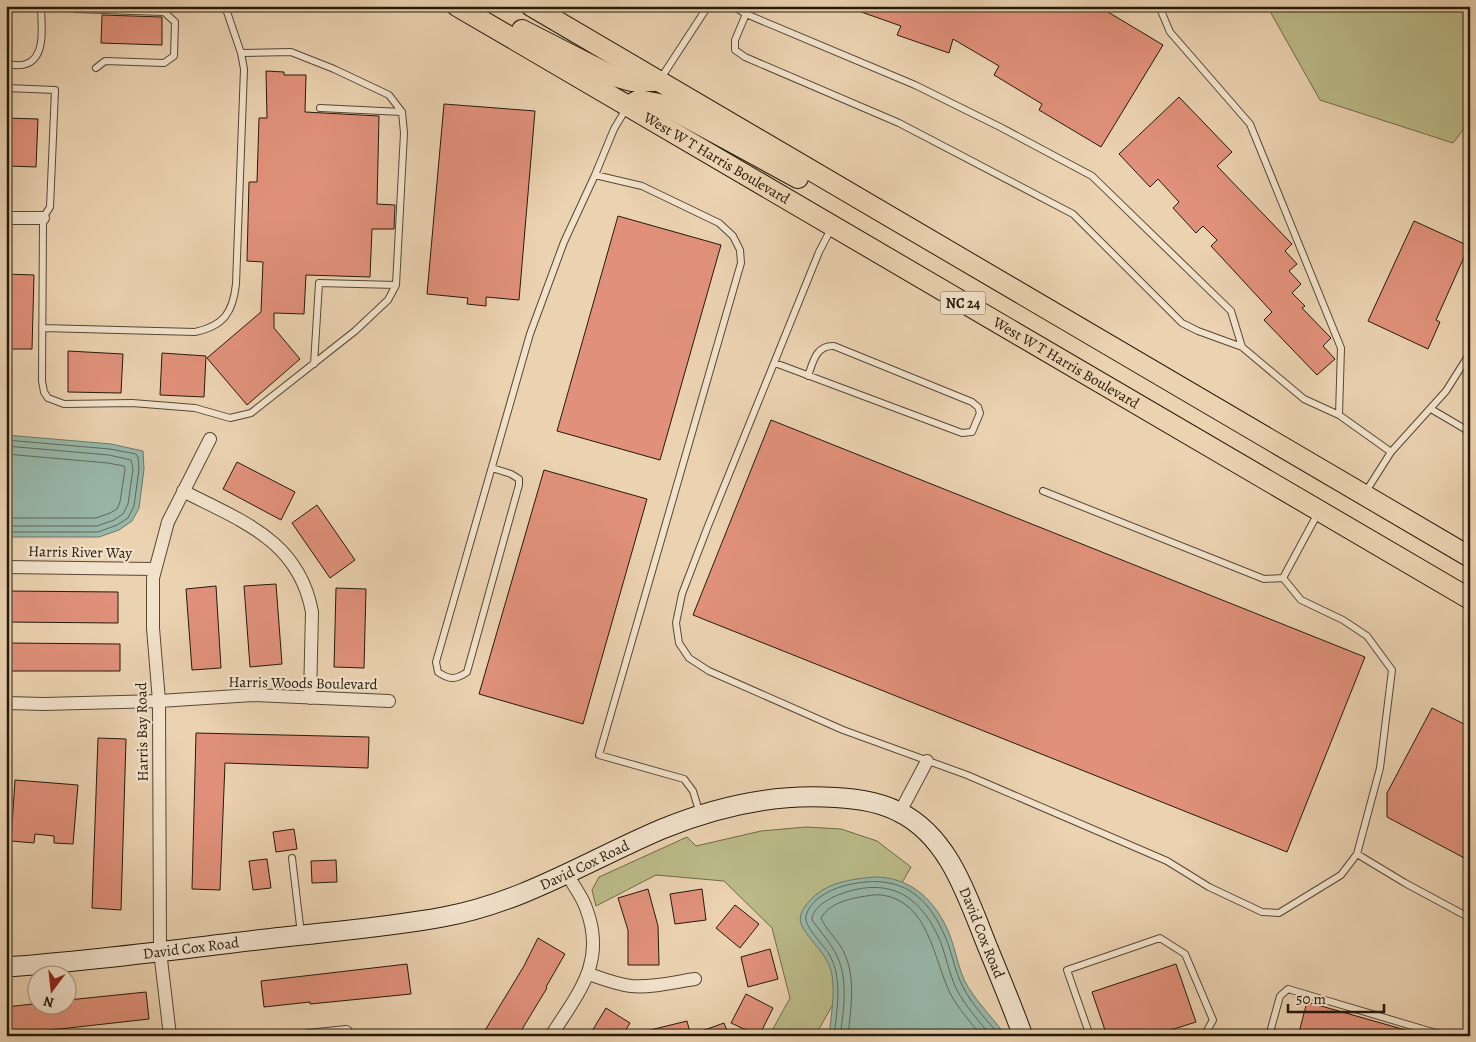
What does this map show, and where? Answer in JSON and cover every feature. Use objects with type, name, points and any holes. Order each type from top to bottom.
[{"type":"main road","name":"West W T Harris Boulevard","points":[[457,6],[1470,599]]},
{"type":"main road","points":[[471,6],[610,75],[631,81],[659,81]]},
{"type":"main road","name":"NC 24","points":[[531,6],[1470,557]]},
{"type":"main road","points":[[628,106],[639,100],[664,106],[820,190],[890,216]]},
{"type":"main road","name":"David Cox Road","points":[[6,967],[301,935],[445,917],[519,896],[662,829],[701,815],[732,806],[816,797],[869,801],[900,812],[918,823],[931,836],[954,870],[967,895],[1023,1036]]},
{"type":"street","points":[[6,218],[43,218]]},
{"type":"street","name":"Harris Bay Road","points":[[170,1036],[160,951],[159,701],[153,628],[154,569],[168,522],[210,439]]},
{"type":"street","points":[[183,491],[256,529],[282,550],[298,570],[306,588],[312,612],[310,698]]},
{"type":"street","name":"Harris River Way","points":[[6,567],[154,569]]},
{"type":"street","name":"Harris Woods Boulevard","points":[[6,703],[159,701],[253,695],[389,701]]},
{"type":"street","points":[[900,812],[927,761]]},
{"type":"street","points":[[551,1036],[589,974],[593,957],[593,933],[586,908],[567,874]]},
{"type":"street","points":[[589,974],[610,982],[633,986],[695,979]]},
{"type":"street","points":[[308,1036],[346,1034]]},
{"type":"lane","points":[[6,64],[25,65],[36,60],[40,50],[41,6]]},
{"type":"lane","points":[[42,328],[195,332],[211,329],[229,313],[235,296],[236,284],[244,69],[241,53],[225,6]]},
{"type":"lane","points":[[659,81],[708,6]]},
{"type":"lane","points":[[733,6],[746,14],[915,85],[1000,127],[1092,176],[1231,311],[1242,347]]},
{"type":"lane","points":[[1159,6],[1170,32],[1250,124],[1341,348],[1339,415]]},
{"type":"lane","points":[[75,9],[164,12],[174,22],[174,56],[164,63],[105,61],[96,68]]},
{"type":"lane","points":[[746,14],[735,40],[735,50],[745,57],[899,123],[1073,214],[1182,323],[1242,347],[1304,399],[1339,415],[1391,452]]},
{"type":"lane","points":[[6,88],[55,90],[50,207],[43,218],[42,381],[44,392],[48,398],[64,404],[132,403],[194,408],[230,418],[251,413],[356,331],[388,300],[396,285],[404,133],[402,112],[389,94],[291,52],[241,53]]},
{"type":"lane","points":[[492,468],[511,474],[519,479],[519,485],[467,672],[460,678],[453,679],[444,677],[438,672],[436,662],[530,334],[564,242],[614,128],[628,106]]},
{"type":"lane","points":[[320,108],[402,112]]},
{"type":"lane","points":[[595,175],[642,186],[718,223],[733,236],[740,250],[741,263],[599,755],[684,779],[693,791],[701,815]]},
{"type":"lane","points":[[832,226],[819,252],[682,594],[676,623],[678,643],[689,658],[708,671],[843,730],[967,775],[1167,861],[1209,887],[1262,912],[1279,913],[1341,875],[1357,854],[1380,768],[1392,670],[1367,636],[1343,620],[1301,600],[1284,578]]},
{"type":"lane","points":[[314,364],[319,283],[396,285]]},
{"type":"lane","points":[[775,363],[808,376],[962,433],[972,432],[980,413],[978,407],[972,402],[834,346],[826,345],[821,349],[815,358],[808,376]]},
{"type":"lane","points":[[1364,495],[1391,452],[1446,391],[1470,353]]},
{"type":"lane","points":[[1431,409],[1470,432]]},
{"type":"lane","points":[[1043,491],[1264,579],[1284,578]]},
{"type":"lane","points":[[1284,578],[1319,511]]},
{"type":"lane","points":[[1357,854],[1405,883],[1470,918]]},
{"type":"lane","points":[[292,858],[301,935]]},
{"type":"lane","points":[[1090,1036],[1067,970],[1160,938],[1185,954],[1214,1020],[1204,1036]]},
{"type":"lane","points":[[1269,1036],[1280,996],[1288,990],[1446,1036]]},
{"type":"green space","points":[[1267,6],[1470,6],[1470,121],[1453,143],[1320,100]]},
{"type":"green space","points":[[806,827],[841,829],[877,841],[911,867],[815,1036],[769,1036],[790,998],[772,928],[724,881],[656,875],[596,906],[592,890],[599,877],[687,837],[696,846],[761,831]]},
{"type":"water","points":[[6,435],[111,444],[143,451],[144,469],[139,508],[132,521],[119,530],[99,537],[6,537]]},
{"type":"water","points":[[874,877],[899,881],[910,886],[937,910],[949,933],[968,987],[1006,1036],[829,1036],[833,998],[832,975],[824,955],[802,926],[800,922],[801,915],[811,900],[826,888],[835,884]]},
{"type":"building","points":[[851,6],[1098,6],[1163,45],[1101,147],[1039,110],[1042,104],[994,75],[999,66],[953,39],[949,53],[897,35],[901,26],[850,8]]},
{"type":"building","points":[[102,15],[162,17],[162,45],[101,43]]},
{"type":"building","points":[[266,71],[284,72],[284,75],[306,75],[305,112],[379,116],[377,204],[395,205],[394,229],[372,229],[370,277],[306,275],[304,314],[274,313],[274,328],[300,359],[247,405],[207,358],[261,312],[263,262],[247,261],[249,182],[257,182],[259,118],[267,118]]},
{"type":"building","points":[[1179,97],[1232,152],[1217,166],[1292,244],[1285,251],[1297,264],[1289,271],[1301,284],[1292,293],[1305,306],[1302,308],[1331,338],[1323,346],[1335,359],[1317,375],[1264,320],[1272,312],[1211,246],[1217,240],[1203,226],[1196,233],[1173,208],[1179,202],[1158,179],[1150,187],[1119,154]]},
{"type":"building","points":[[444,104],[535,111],[519,300],[486,297],[486,306],[467,304],[468,298],[427,294]]},
{"type":"building","points":[[6,118],[38,119],[36,167],[8,166],[9,152],[6,152]]},
{"type":"building","points":[[618,216],[721,245],[660,460],[557,431]]},
{"type":"building","points":[[1414,221],[1469,246],[1436,320],[1440,322],[1428,349],[1368,321]]},
{"type":"building","points":[[6,274],[34,275],[32,349],[6,349]]},
{"type":"building","points":[[68,351],[123,354],[121,393],[68,392]]},
{"type":"building","points":[[162,353],[206,356],[204,397],[160,395]]},
{"type":"building","points":[[771,420],[1365,657],[1287,852],[693,615]]},
{"type":"building","points":[[237,462],[295,492],[281,520],[223,489]]},
{"type":"building","points":[[544,470],[647,499],[583,724],[479,694]]},
{"type":"building","points":[[317,505],[355,560],[330,578],[292,523]]},
{"type":"building","points":[[276,584],[282,664],[250,667],[244,586]]},
{"type":"building","points":[[216,586],[221,668],[192,670],[186,589]]},
{"type":"building","points":[[336,588],[366,589],[364,668],[334,667]]},
{"type":"building","points":[[6,591],[118,592],[118,623],[6,622]]},
{"type":"building","points":[[6,643],[120,644],[120,671],[6,671]]},
{"type":"building","points":[[1432,708],[1470,727],[1470,861],[1387,817],[1387,793]]},
{"type":"building","points":[[196,733],[369,737],[368,768],[225,763],[220,890],[192,889]]},
{"type":"building","points":[[98,738],[126,739],[121,910],[92,908]]},
{"type":"building","points":[[15,780],[78,785],[73,844],[54,843],[54,836],[35,834],[34,843],[11,841]]},
{"type":"building","points":[[294,829],[297,849],[276,852],[273,832]]},
{"type":"building","points":[[267,859],[271,888],[253,890],[249,861]]},
{"type":"building","points":[[336,860],[337,882],[312,883],[311,861]]},
{"type":"building","points":[[648,889],[658,926],[659,965],[628,965],[628,930],[618,898]]},
{"type":"building","points":[[702,889],[706,920],[675,924],[670,894]]},
{"type":"building","points":[[735,905],[759,924],[740,948],[716,928]]},
{"type":"building","points":[[538,938],[565,954],[518,1036],[490,1036],[484,1032],[524,966]]},
{"type":"building","points":[[770,949],[778,979],[748,987],[741,957]]},
{"type":"building","points":[[407,964],[411,994],[264,1007],[261,981]]},
{"type":"building","points":[[1176,964],[1196,1022],[1152,1036],[1107,1036],[1092,992]]},
{"type":"building","points":[[146,992],[149,1019],[6,1035],[6,1007],[28,1005],[28,1014],[78,1014],[78,999]]},
{"type":"building","points":[[746,994],[773,1008],[759,1036],[731,1023]]},
{"type":"building","points":[[1307,1002],[1416,1033],[1416,1036],[1298,1036]]},
{"type":"building","points":[[606,1008],[630,1023],[622,1036],[589,1036]]},
{"type":"building","points":[[687,1021],[691,1036],[643,1036],[642,1032]]},
{"type":"building","points":[[724,1023],[729,1036],[693,1036],[693,1034]]}]
